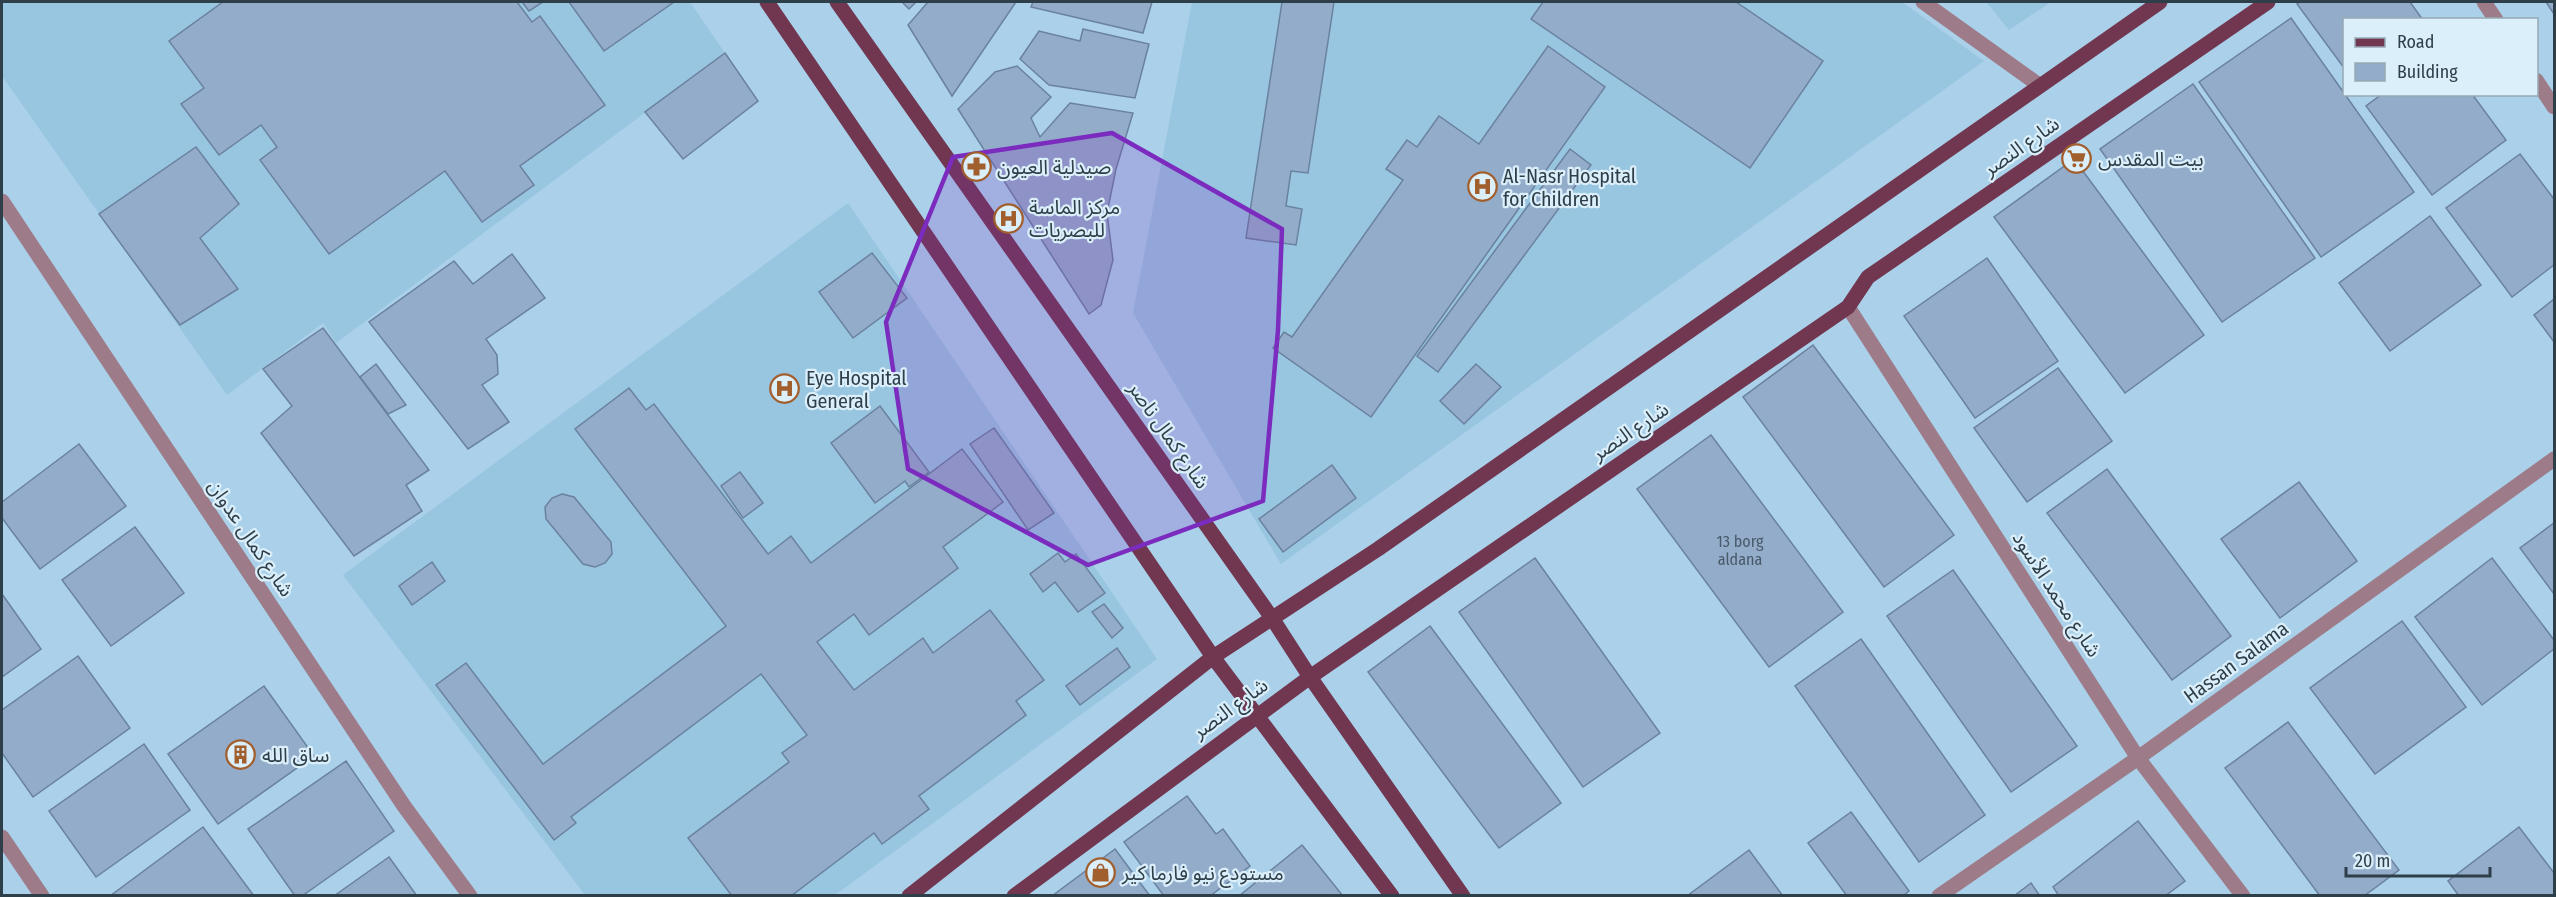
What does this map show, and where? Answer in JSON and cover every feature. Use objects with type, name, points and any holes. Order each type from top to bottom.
[{"type":"main road","points":[[767,2],[1214,657],[1392,896]]},
{"type":"main road","name":"شارع كمال ناصر","points":[[837,2],[1272,618],[1310,677],[1463,896]]},
{"type":"main road","name":"شارع النصر","points":[[909,896],[1214,657],[1407,529],[2160,2]]},
{"type":"main road","name":"شارع النصر","points":[[1014,896],[1310,677],[1848,307],[1868,277],[2268,2]]},
{"type":"street","points":[[1923,2],[2039,85]]},
{"type":"street","points":[[2484,2],[2495,18]]},
{"type":"street","points":[[2538,83],[2554,107]]},
{"type":"street","name":"شارع كمال عدوان","points":[[2,201],[404,806],[470,896]]},
{"type":"street","name":"شارع محمد الأسود","points":[[1848,307],[2138,758],[2243,896]]},
{"type":"street","name":"Hassan Salama","points":[[1939,896],[2138,758],[2554,459]]},
{"type":"street","points":[[2,837],[42,896]]},
{"type":"highlighted area","points":[[1112,133],[1282,229],[1278,330],[1263,501],[1088,565],[908,469],[886,322],[953,157]]},
{"type":"shaded area","points":[[2,2],[690,2],[725,53],[336,343],[323,323],[227,395],[2,76]]},
{"type":"shaded area","name":"Al-Nasr Hospital for Children","points":[[1192,2],[1902,2],[1984,61],[1281,564],[1133,313]]},
{"type":"shaded area","points":[[1986,2],[2051,2],[2009,30]]},
{"type":"shaded area","name":"Eye Hospital General","points":[[848,203],[1157,659],[835,895],[585,895],[343,575]]},
{"type":"building","points":[[223,2],[517,2],[532,22],[540,16],[605,105],[520,166],[534,185],[482,222],[445,171],[329,254],[260,160],[277,147],[261,125],[219,155],[181,104],[204,88],[169,41]]},
{"type":"building","points":[[522,2],[543,2],[529,11]]},
{"type":"building","points":[[569,2],[674,2],[604,51]]},
{"type":"building","points":[[902,2],[916,2],[909,9]]},
{"type":"building","points":[[928,2],[1016,2],[952,96],[908,25]]},
{"type":"building","points":[[1033,2],[1152,2],[1143,33],[1031,7]]},
{"type":"building","points":[[1282,2],[1334,2],[1308,173],[1291,171],[1286,206],[1302,209],[1296,245],[1246,238]]},
{"type":"building","points":[[1543,2],[1736,2],[1823,61],[1750,168],[1531,19]]},
{"type":"building","points":[[2300,2],[2410,2],[2422,18],[2343,18],[2343,67],[2297,4]]},
{"type":"building","points":[[2546,2],[2554,2],[2554,14]]},
{"type":"building","points":[[2291,18],[2343,92],[2343,96],[2346,96],[2414,192],[2321,257],[2199,82]]},
{"type":"building","points":[[1083,29],[1149,44],[1135,98],[1049,85],[1020,59],[1039,31],[1080,41]]},
{"type":"building","points":[[1548,46],[1605,87],[1371,417],[1273,348],[1284,332],[1292,337],[1403,180],[1386,169],[1407,140],[1417,147],[1439,116],[1479,144]]},
{"type":"building","points":[[725,53],[758,101],[683,159],[645,112]]},
{"type":"building","points":[[1017,66],[1051,97],[1031,118],[1040,137],[1070,103],[1133,113],[1116,169],[1107,213],[1113,260],[1101,305],[1089,314],[958,109],[995,72]]},
{"type":"building","points":[[2193,84],[2315,258],[2222,322],[2100,149]]},
{"type":"building","points":[[2379,96],[2473,96],[2506,140],[2432,195],[2366,106]]},
{"type":"building","points":[[196,147],[239,204],[200,238],[238,289],[180,325],[99,214]]},
{"type":"building","points":[[1570,149],[1591,165],[1438,372],[1417,356]]},
{"type":"building","points":[[2520,154],[2554,199],[2554,265],[2512,297],[2446,208]]},
{"type":"building","points":[[2074,159],[2204,335],[2125,393],[1994,217]]},
{"type":"building","points":[[2430,216],[2481,285],[2390,351],[2339,283]]},
{"type":"building","points":[[872,253],[907,298],[853,338],[819,292]]},
{"type":"building","points":[[512,254],[545,298],[486,339],[497,355],[498,374],[482,385],[509,422],[468,449],[369,322],[454,261],[473,284]]},
{"type":"building","points":[[1987,258],[2058,361],[1975,418],[1904,316]]},
{"type":"building","points":[[2554,299],[2554,342],[2534,315]]},
{"type":"building","points":[[323,328],[429,470],[406,485],[422,511],[354,556],[261,433],[292,406],[263,369]]},
{"type":"building","points":[[1813,345],[1954,535],[1884,587],[1743,397]]},
{"type":"building","points":[[376,364],[406,405],[388,414],[360,377]]},
{"type":"building","points":[[1476,364],[1501,387],[1464,424],[1440,401]]},
{"type":"building","points":[[2058,368],[2112,441],[2027,502],[1974,428]]},
{"type":"building","points":[[629,388],[646,410],[654,404],[768,554],[791,536],[811,563],[962,449],[1003,502],[943,547],[958,568],[869,635],[854,614],[817,642],[854,690],[923,638],[933,653],[990,610],[1044,680],[1016,701],[1026,715],[919,796],[929,809],[882,844],[874,833],[791,896],[732,896],[688,838],[789,762],[782,753],[807,735],[761,674],[571,817],[576,823],[554,840],[436,685],[466,663],[543,764],[726,626],[575,429]]},
{"type":"building","points":[[880,406],[929,472],[909,487],[905,481],[875,503],[831,443]]},
{"type":"building","points":[[994,428],[1054,513],[1028,530],[970,444]]},
{"type":"building","points":[[1711,435],[1843,612],[1769,667],[1637,489]]},
{"type":"building","points":[[79,444],[126,506],[40,569],[2,518],[2,502]]},
{"type":"building","points":[[1332,465],[1356,498],[1283,552],[1259,519]]},
{"type":"building","points":[[2107,469],[2231,636],[2172,680],[2047,513]]},
{"type":"building","points":[[740,472],[763,503],[743,518],[721,486]]},
{"type":"building","points":[[2299,482],[2357,561],[2280,618],[2221,539]]},
{"type":"building","points":[[562,494],[574,497],[611,542],[612,554],[605,563],[595,567],[583,564],[546,519],[545,507],[552,498]]},
{"type":"building","points":[[2554,523],[2554,594],[2520,548]]},
{"type":"building","points":[[135,527],[184,593],[111,646],[62,580]]},
{"type":"building","points":[[1058,553],[1065,562],[1076,554],[1105,593],[1078,612],[1055,582],[1043,592],[1030,574]]},
{"type":"building","points":[[1535,558],[1660,733],[1583,787],[1459,612]]},
{"type":"building","points":[[2492,558],[2554,640],[2554,649],[2482,705],[2415,617]]},
{"type":"building","points":[[432,562],[445,581],[412,605],[399,586]]},
{"type":"building","points":[[1953,570],[2077,746],[2011,792],[1887,616]]},
{"type":"building","points":[[2,594],[41,649],[2,677]]},
{"type":"building","points":[[1104,604],[1123,628],[1112,638],[1092,612]]},
{"type":"building","points":[[2402,621],[2466,707],[2375,774],[2310,688]]},
{"type":"building","points":[[1430,626],[1561,803],[1499,848],[1368,672]]},
{"type":"building","points":[[1861,639],[1985,815],[1919,862],[1795,686]]},
{"type":"building","points":[[1117,648],[1130,667],[1080,705],[1066,686]]},
{"type":"building","points":[[78,656],[130,728],[33,797],[2,753],[2,710]]},
{"type":"building","name":"ساق الله","points":[[264,686],[314,756],[218,824],[168,754]]},
{"type":"building","points":[[2288,722],[2399,870],[2364,896],[2320,896],[2225,768]]},
{"type":"building","points":[[144,744],[190,810],[96,877],[49,811]]},
{"type":"building","points":[[346,761],[394,831],[302,896],[295,896],[248,829]]},
{"type":"building","points":[[1187,796],[1216,834],[1223,829],[1250,866],[1210,896],[1164,896],[1124,842]]},
{"type":"building","points":[[1851,812],[1909,891],[1903,896],[1847,896],[1808,843]]},
{"type":"building","points":[[2138,821],[2185,881],[2165,896],[2059,896],[2053,887]]},
{"type":"building","points":[[203,827],[254,896],[110,896]]},
{"type":"building","points":[[2519,827],[2554,873],[2554,896],[2459,896],[2448,881]]},
{"type":"building","points":[[1302,845],[1343,896],[1239,896]]},
{"type":"building","points":[[1115,849],[1150,896],[1052,896]]},
{"type":"building","points":[[1749,850],[1783,896],[1687,896]]},
{"type":"building","points":[[389,857],[417,896],[334,896]]},
{"type":"building","points":[[2031,883],[2040,896],[2014,896]]},
{"type":"place","name":"بيت المقدس","points":[[2077,159]]},
{"type":"place","name":"صيدلية العيون","points":[[976,167]]},
{"type":"place","name":"Al-Nasr Hospital for Children","points":[[1482,187]]},
{"type":"place","name":"مركز الماسة للبصريات","points":[[1008,218]]},
{"type":"place","name":"Eye Hospital General","points":[[785,389]]},
{"type":"place","name":"ساق الله","points":[[241,755]]},
{"type":"place","name":"مستودع نيو فارما كير","points":[[1101,873]]}]
